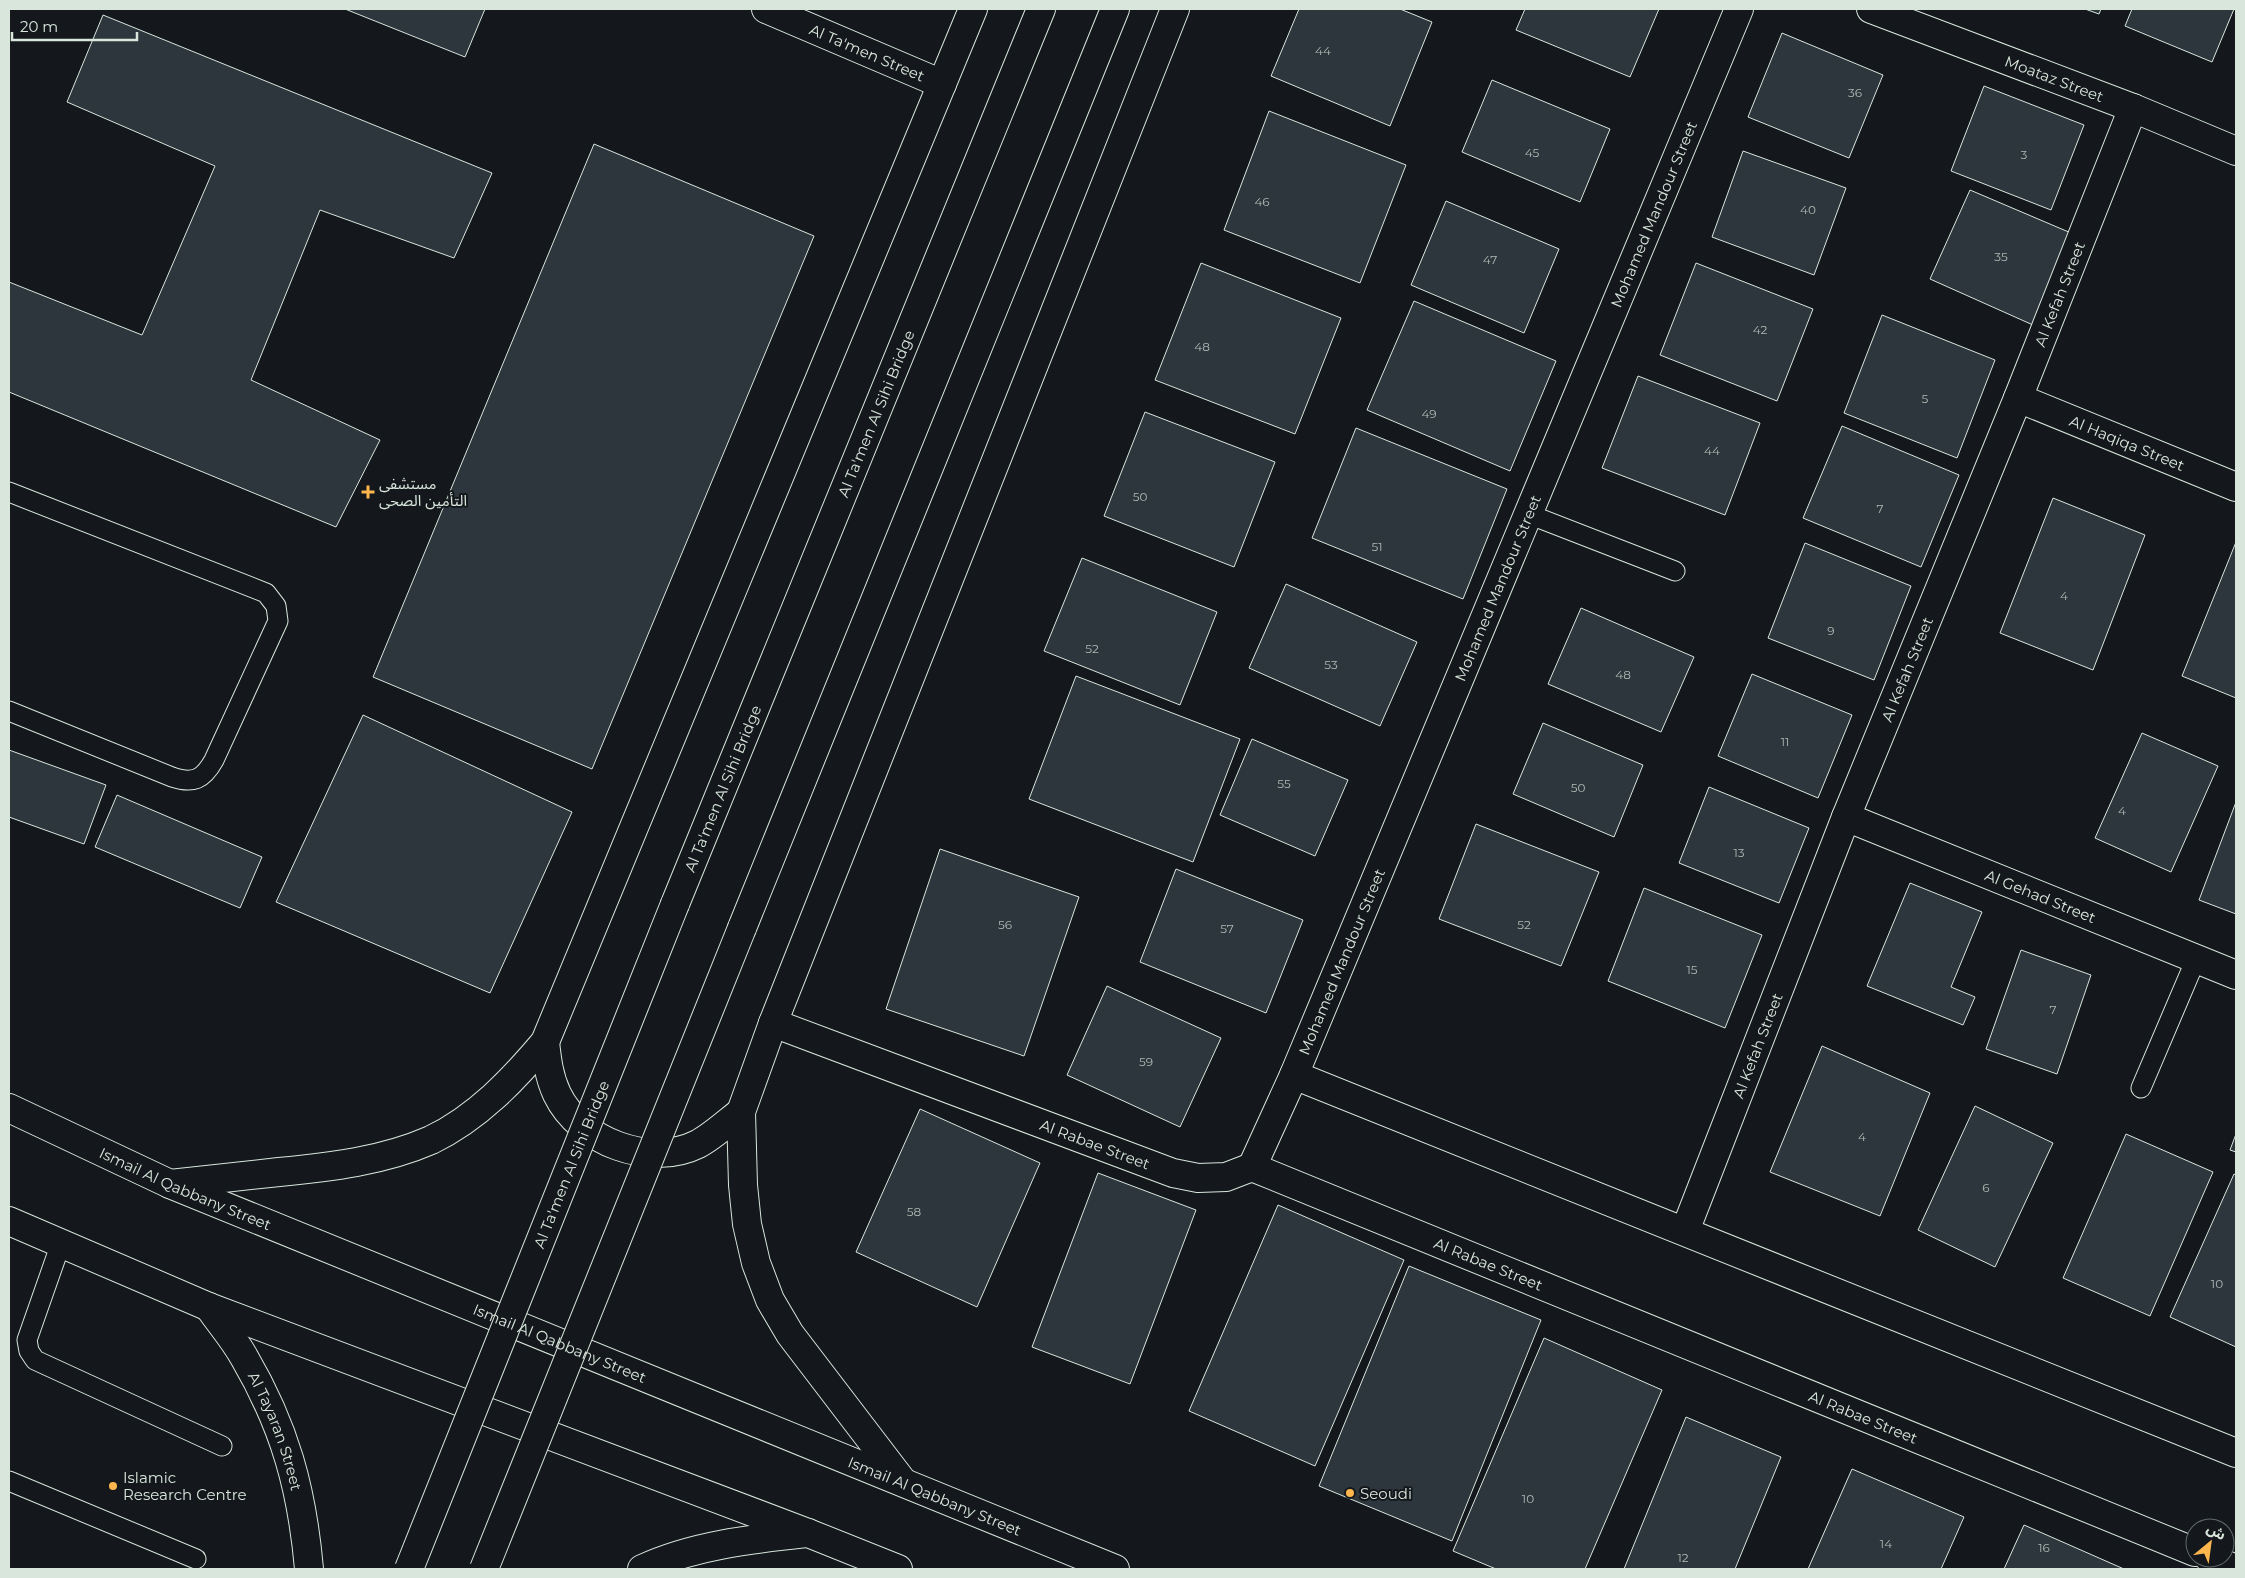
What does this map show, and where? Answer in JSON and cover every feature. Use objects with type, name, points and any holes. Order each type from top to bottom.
[{"type":"street","name":"Al Ta'men Street","points":[[766,9],[942,84]]},
{"type":"street","points":[[170,1184],[330,1167],[374,1159],[431,1140],[474,1113],[513,1080],[546,1042],[973,9]]},
{"type":"street","name":"Al Ta'men Al Sihi Bridge","points":[[409,1569],[675,904],[1041,9]]},
{"type":"street","points":[[484,1569],[1115,9]]},
{"type":"street","points":[[903,1482],[790,1334],[770,1300],[756,1263],[747,1224],[743,1185],[741,1112],[773,1023],[1175,9]]},
{"type":"street","name":"Mohamed Mandour Street","points":[[1252,1167],[1294,1075],[1739,9]]},
{"type":"street","name":"Moataz Street","points":[[1871,9],[2132,108],[2236,151]]},
{"type":"street","name":"Al Kefah Street","points":[[1685,1231],[1846,817],[2018,398],[2132,108]]},
{"type":"street","name":"Al Haqiqa Street","points":[[2018,398],[2236,487]]},
{"type":"street","name":"Al Gehad Street","points":[[1846,817],[2236,975]]},
{"type":"street","name":"Al Rabae Street","points":[[773,1023],[1173,1173],[1198,1178],[1226,1177],[1252,1167],[2185,1548]]},
{"type":"street","points":[[546,1042],[548,1069],[558,1095],[574,1117],[595,1134],[619,1147],[646,1152],[673,1152],[699,1144],[741,1112]]},
{"type":"street","points":[[1294,1075],[2236,1453]]},
{"type":"street","name":"Ismail Al Qabbany Street","points":[[9,1108],[170,1184],[1115,1569]]},
{"type":"street","points":[[10,1226],[62,1243],[209,1307],[808,1533],[898,1569]]},
{"type":"street","name":"Al Tayaran Street","points":[[209,1307],[243,1355],[271,1408],[292,1464],[305,1522],[309,1569]]},
{"type":"street","points":[[642,1569],[696,1550],[738,1541],[808,1533]]},
{"type":"lane","points":[[9,492],[266,593],[276,606],[278,621],[214,760],[207,772],[197,779],[184,781],[172,777],[9,711]]},
{"type":"lane","points":[[1528,514],[1676,572]]},
{"type":"lane","points":[[2141,1088],[2196,959]]},
{"type":"lane","points":[[62,1243],[27,1340],[29,1351],[35,1360],[222,1446]]},
{"type":"lane","points":[[9,1481],[196,1559]]},
{"type":"building","points":[[345,9],[485,9],[465,57]]},
{"type":"building","points":[[1299,9],[1400,9],[1432,22],[1390,126],[1271,76]]},
{"type":"building","points":[[1525,9],[1659,9],[1630,77],[1516,30]]},
{"type":"building","points":[[2085,9],[2101,9],[2099,14]]},
{"type":"building","points":[[2132,9],[2234,9],[2212,62],[2125,26]]},
{"type":"building","points":[[103,15],[492,173],[454,258],[320,210],[251,380],[380,440],[336,527],[9,392],[9,282],[142,335],[215,166],[67,102]]},
{"type":"building","points":[[1782,33],[1883,75],[1849,158],[1748,117]]},
{"type":"building","points":[[1492,80],[1610,129],[1580,202],[1462,152]]},
{"type":"building","points":[[1984,86],[2084,125],[2051,210],[1951,171]]},
{"type":"building","points":[[1269,111],[1406,165],[1360,283],[1224,230]]},
{"type":"building","points":[[594,144],[814,236],[592,769],[373,677]]},
{"type":"building","points":[[1743,151],[1846,188],[1814,275],[1712,237]]},
{"type":"building","points":[[1970,190],[2071,233],[2033,325],[1930,279]]},
{"type":"building","points":[[1446,201],[1559,249],[1524,333],[1411,285]]},
{"type":"building","points":[[1201,263],[1341,318],[1295,434],[1155,380]]},
{"type":"building","points":[[1696,263],[1813,309],[1777,401],[1660,355]]},
{"type":"building","points":[[1414,301],[1556,361],[1510,471],[1367,410]]},
{"type":"building","points":[[1882,315],[1995,360],[1957,458],[1844,413]]},
{"type":"building","points":[[1638,376],[1760,423],[1725,515],[1602,468]]},
{"type":"building","points":[[1145,412],[1275,462],[1234,567],[1104,516]]},
{"type":"building","points":[[1842,426],[1959,475],[1921,567],[1803,518]]},
{"type":"building","points":[[1356,428],[1507,489],[1463,599],[1312,538]]},
{"type":"building","points":[[2053,498],[2145,535],[2093,670],[2000,633]]},
{"type":"building","points":[[2236,542],[2236,698],[2182,676]]},
{"type":"building","points":[[1805,543],[1911,586],[1874,680],[1768,638]]},
{"type":"building","points":[[1082,558],[1217,612],[1180,705],[1044,651]]},
{"type":"building","points":[[1286,584],[1417,642],[1380,726],[1249,668]]},
{"type":"building","points":[[1581,608],[1694,657],[1661,732],[1548,684]]},
{"type":"building","points":[[1752,674],[1852,715],[1818,798],[1718,756]]},
{"type":"building","points":[[1076,676],[1240,739],[1193,862],[1029,799]]},
{"type":"building","points":[[363,715],[572,812],[490,993],[276,902]]},
{"type":"building","points":[[1543,723],[1643,765],[1614,837],[1513,794]]},
{"type":"building","points":[[2142,733],[2218,766],[2171,872],[2095,838]]},
{"type":"building","points":[[1252,739],[1348,780],[1315,856],[1220,815]]},
{"type":"building","points":[[9,750],[106,785],[84,844],[9,817]]},
{"type":"building","points":[[1709,787],[1809,828],[1779,903],[1679,863]]},
{"type":"building","points":[[117,795],[262,857],[240,908],[95,847]]},
{"type":"building","points":[[2236,802],[2236,914],[2199,900]]},
{"type":"building","points":[[1476,824],[1599,872],[1561,966],[1439,919]]},
{"type":"building","points":[[940,849],[1079,897],[1024,1056],[886,1009]]},
{"type":"building","points":[[1176,869],[1303,920],[1266,1013],[1140,962]]},
{"type":"building","points":[[1910,883],[1982,912],[1951,987],[1975,997],[1963,1025],[1867,986]]},
{"type":"building","points":[[1644,888],[1762,935],[1725,1028],[1608,981]]},
{"type":"building","points":[[2021,950],[2091,975],[2057,1074],[1986,1049]]},
{"type":"building","points":[[1107,986],[1221,1038],[1180,1127],[1067,1075]]},
{"type":"building","points":[[1822,1046],[1930,1093],[1880,1216],[1770,1172]]},
{"type":"building","points":[[1975,1106],[2053,1143],[1995,1267],[1918,1230]]},
{"type":"building","points":[[920,1109],[1040,1163],[977,1307],[856,1252]]},
{"type":"building","points":[[2126,1134],[2213,1172],[2150,1316],[2063,1278]]},
{"type":"building","points":[[2236,1134],[2236,1152],[2230,1150]]},
{"type":"building","points":[[1098,1173],[1196,1210],[1130,1384],[1032,1347]]},
{"type":"building","points":[[2234,1174],[2236,1175],[2236,1347],[2170,1317]]},
{"type":"building","points":[[1278,1205],[1404,1260],[1315,1466],[1189,1411]]},
{"type":"building","points":[[1409,1266],[1541,1320],[1452,1541],[1319,1486]]},
{"type":"building","points":[[1544,1338],[1662,1390],[1585,1569],[1496,1569],[1453,1551]]},
{"type":"building","points":[[1686,1417],[1781,1457],[1735,1569],[1624,1569]]},
{"type":"building","points":[[1852,1469],[1964,1517],[1941,1569],[1808,1569]]},
{"type":"building","points":[[2024,1525],[2124,1569],[2004,1569]]},
{"type":"place","name":"مستشفى التأمين الصحى","points":[[368,492]]},
{"type":"place","name":"Islamic Research Centre","points":[[113,1486]]},
{"type":"place","name":"Seoudi","points":[[1350,1493]]}]
